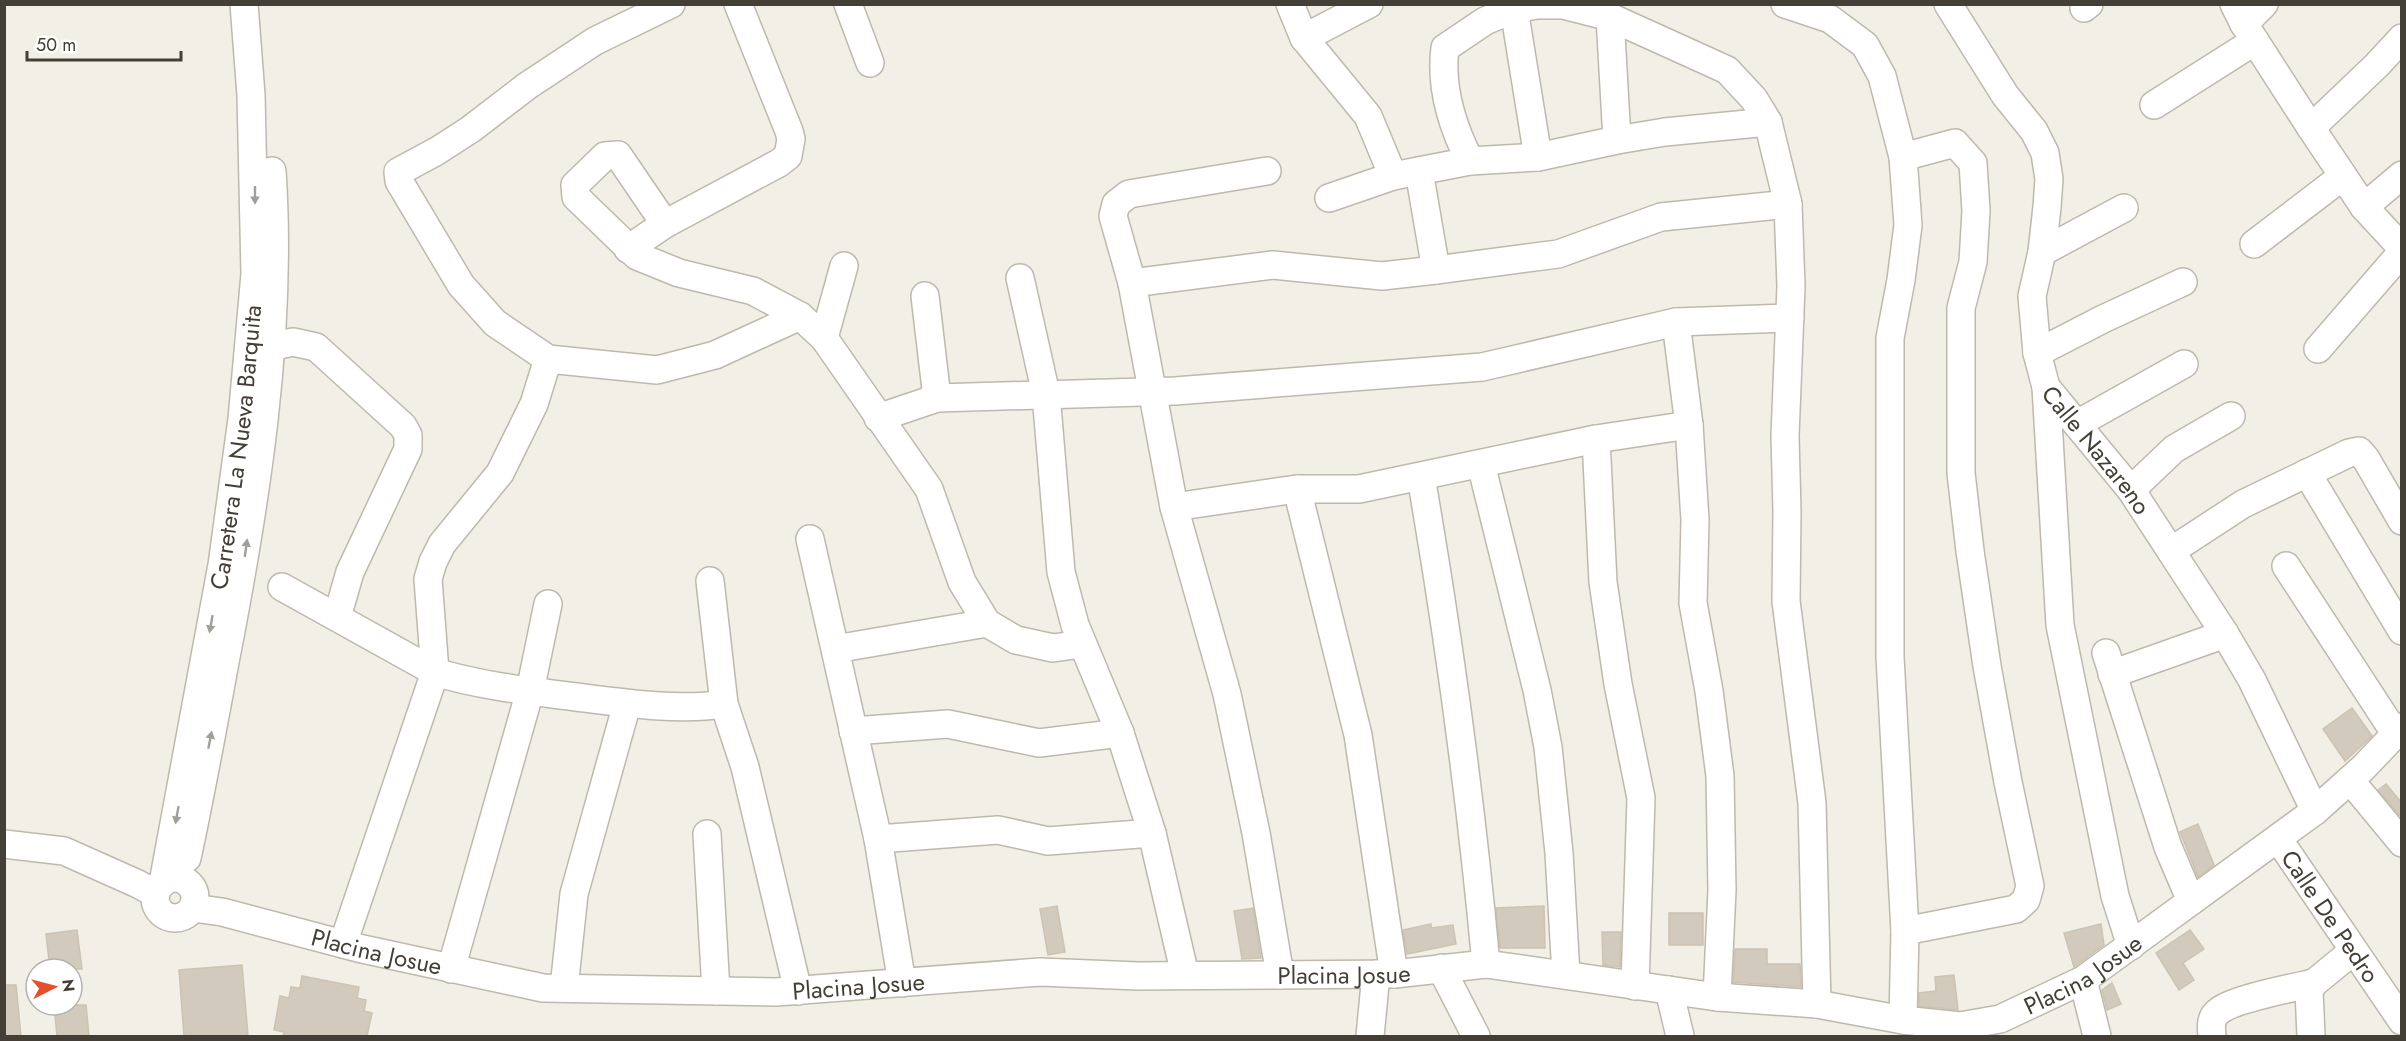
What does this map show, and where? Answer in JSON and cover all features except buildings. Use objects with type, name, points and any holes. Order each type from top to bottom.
[{"type":"street","name":"Carretera La Nueva Barquita","points":[[167,886],[222,565],[265,273],[273,184],[244,4]]},
{"type":"street","name":"Carretera La Nueva Barquita","points":[[259,4],[259,96]]},
{"type":"street","points":[[671,4],[634,12],[527,86],[471,129],[438,151],[398,172],[399,181],[461,285],[495,323],[548,359],[657,370],[715,355],[800,316]]},
{"type":"street","points":[[628,249],[665,224],[788,156],[789,131],[738,4]]},
{"type":"street","points":[[848,4],[870,63]]},
{"type":"street","points":[[1290,4],[1304,38],[1368,116],[1393,176]]},
{"type":"street","points":[[1304,38],[1369,4]]},
{"type":"street","points":[[1785,4],[1830,19],[1865,45],[1882,76],[1903,158],[1908,225],[1890,338],[1890,622],[1905,931],[1903,1020]]},
{"type":"street","name":"Calle Nazareno","points":[[1948,4],[1988,69],[2034,131],[2044,153],[2049,179],[2042,252],[2032,296],[2037,353],[2046,387],[2131,490],[2225,634],[2252,680],[2315,811]]},
{"type":"street","points":[[2154,105],[2264,4]]},
{"type":"street","points":[[1470,161],[1457,136],[1446,92],[1443,66],[1445,48],[1485,21],[1514,9],[1537,5],[1563,5],[1610,17],[1727,70],[1754,99],[1768,122],[1788,204],[1790,318],[1785,436],[1786,601],[1812,803],[1817,1004]]},
{"type":"street","points":[[1514,9],[1538,157]]},
{"type":"street","points":[[1610,17],[1617,140]]},
{"type":"street","points":[[2244,23],[2364,207],[2402,248]]},
{"type":"street","points":[[2311,128],[2402,38]]},
{"type":"street","points":[[1329,198],[1393,176],[1470,161],[1538,157],[1665,132],[1768,122]]},
{"type":"street","points":[[1903,158],[1955,143],[1973,163],[1976,211],[1973,262],[1961,308],[1961,473],[1987,666],[2030,886],[2026,900],[2016,909],[1905,931]]},
{"type":"street","points":[[665,224],[618,155],[605,156],[575,185],[576,197],[636,256],[679,273],[753,291],[800,316],[824,338],[929,489],[962,582],[987,623],[1016,640],[1053,648],[1082,644]]},
{"type":"street","points":[[1267,171],[1129,194],[1116,204],[1113,216],[1132,283],[1174,507],[1227,694],[1256,834],[1280,975]]},
{"type":"street","points":[[1419,171],[1436,270]]},
{"type":"street","points":[[2364,207],[2402,175]]},
{"type":"street","points":[[2254,244],[2343,176]]},
{"type":"street","points":[[1132,283],[1273,265],[1382,276],[1436,270],[1558,255],[1661,217],[1788,204]]},
{"type":"street","points":[[2042,252],[2124,208]]},
{"type":"street","points":[[2318,349],[2402,252]]},
{"type":"street","points":[[824,338],[844,266]]},
{"type":"street","name":"Carretera La Nueva Barquita","points":[[167,886],[243,567],[264,421],[269,347],[265,273]]},
{"type":"street","points":[[1020,278],[1046,394],[1061,572],[1075,625],[1120,734],[1152,833],[1185,975]]},
{"type":"street","points":[[2037,353],[2183,282]]},
{"type":"street","points":[[925,296],[937,398]]},
{"type":"street","points":[[878,418],[937,398],[1175,391],[1339,380],[1482,367],[1676,322],[1790,318]]},
{"type":"street","points":[[1676,322],[1689,425],[1695,520],[1693,603],[1709,690],[1720,776],[1722,890],[1717,997]]},
{"type":"street","points":[[269,347],[293,342],[316,347],[403,426],[408,435],[408,449],[350,572],[337,617]]},
{"type":"street","points":[[342,944],[435,672],[428,579],[433,562],[442,544],[500,473],[534,404],[548,359]]},
{"type":"street","points":[[2077,424],[2184,364]]},
{"type":"street","points":[[2046,387],[2060,625],[2115,896],[2131,946]]},
{"type":"street","points":[[2131,490],[2174,449],[2231,416]]},
{"type":"street","points":[[1174,507],[1297,489],[1359,489],[1596,439],[1689,425]]},
{"type":"street","points":[[1596,439],[1603,582],[1618,684],[1641,798],[1635,986]]},
{"type":"street","points":[[2171,551],[2243,504],[2349,453],[2359,452],[2366,459],[2402,521]]},
{"type":"street","points":[[1481,464],[1537,690],[1548,747],[1559,853],[1566,975]]},
{"type":"street","points":[[2307,473],[2402,632]]},
{"type":"street","points":[[1421,477],[1438,578],[1471,819],[1486,964]]},
{"type":"street","points":[[1297,489],[1358,735],[1385,974],[1370,1036]]},
{"type":"street","points":[[810,539],[878,839],[902,983]]},
{"type":"street","points":[[2286,566],[2398,730]]},
{"type":"street","points":[[710,581],[724,704],[745,767],[798,991]]},
{"type":"street","points":[[282,587],[435,672],[492,686],[627,704],[710,706],[724,704]]},
{"type":"street","points":[[451,969],[530,691],[548,604]]},
{"type":"street","points":[[835,649],[987,623]]},
{"type":"street","points":[[2191,901],[2168,847],[2109,663],[2225,634]]},
{"type":"street","points":[[564,988],[574,894],[627,704]]},
{"type":"street","points":[[854,731],[948,724],[1039,743],[1120,734]]},
{"type":"street","name":"Placina Josue","points":[[193,908],[222,912],[342,944],[543,988],[798,991],[1040,972],[1185,975],[1385,974],[1486,964],[1717,997],[1817,1004],[1903,1020],[1960,1026],[2000,1019],[2083,980],[2279,840],[2350,780],[2398,730]]},
{"type":"street","points":[[2350,780],[2402,843]]},
{"type":"street","points":[[878,839],[998,830],[1048,841],[1152,833]]},
{"type":"street","points":[[707,834],[716,991]]},
{"type":"street","name":"Calle De Pedro","points":[[2279,840],[2402,1021]]},
{"type":"street","points":[[4,844],[64,851],[138,884],[167,886],[192,888],[195,895],[193,908],[181,917],[170,918],[165,915],[157,906],[167,886]]},
{"type":"street","points":[[2311,1036],[2309,990],[2314,982],[2353,951]]},
{"type":"street","points":[[1441,968],[1476,1036]]},
{"type":"street","points":[[2083,980],[2097,1036]]},
{"type":"street","points":[[2212,1036],[2212,1019],[2218,1011],[2314,982]]},
{"type":"street","points":[[1669,990],[1680,1036]]}]
